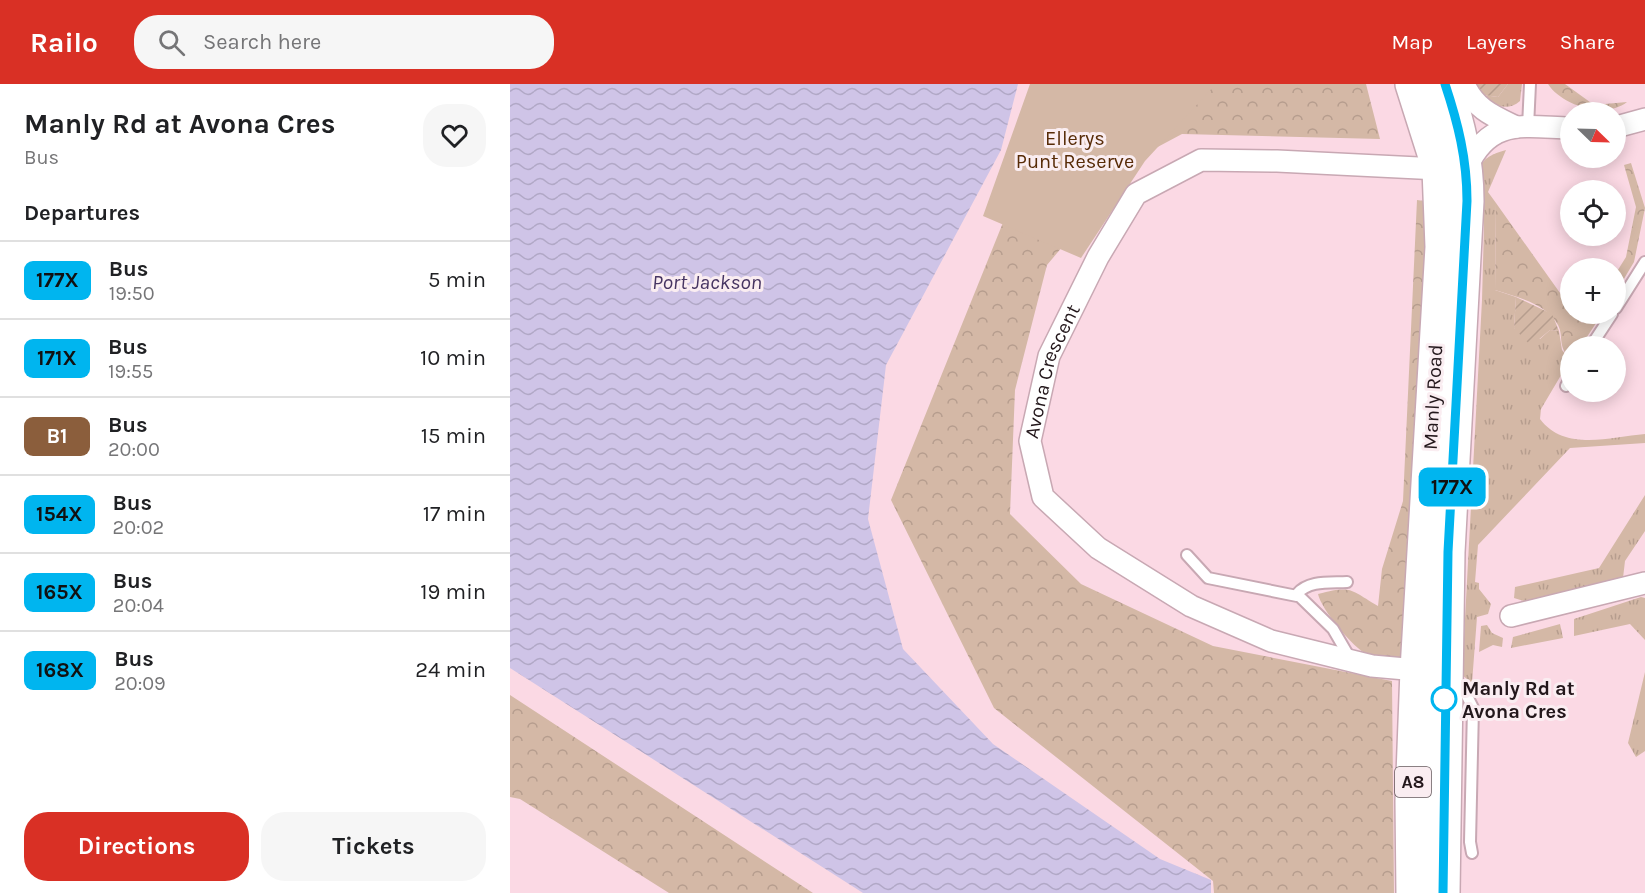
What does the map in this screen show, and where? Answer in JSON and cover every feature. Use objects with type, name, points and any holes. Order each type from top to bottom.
[{"type":"highway","name":"Manly Road","points":[[1412,84],[1453,168]]},
{"type":"highway","name":"Manly Road","points":[[1443,893],[1431,671],[1453,168],[1445,84]]},
{"type":"highway","name":"Manly Road","points":[[1413,893],[1412,801],[1431,671]]},
{"type":"street","points":[[1464,84],[1471,99],[1485,112],[1522,127]]},
{"type":"street","points":[[1626,126],[1644,123]]},
{"type":"street","points":[[1453,168],[1475,150],[1484,139],[1496,132],[1522,127],[1560,128]]},
{"type":"street","name":"Avona Crescent","points":[[1431,671],[1372,666],[1271,641],[1191,606],[1098,548],[1043,497],[1029,441],[1049,356],[1098,257],[1136,194],[1201,160],[1453,168]]},
{"type":"street","points":[[1512,616],[1645,583]]},
{"type":"lane","points":[[1522,127],[1530,84]]},
{"type":"lane","points":[[1626,292],[1645,262]]},
{"type":"lane","points":[[1188,555],[1208,578],[1297,596],[1333,629],[1352,661]]},
{"type":"lane","points":[[1297,596],[1303,587],[1347,582]]},
{"type":"lane","points":[[1431,671],[1466,692],[1473,708],[1470,842],[1472,853]]},
{"type":"green space","name":"Ellerys Punt Reserve","points":[[1030,84],[1216,84],[1145,161],[1081,258],[983,216]]},
{"type":"green space","points":[[1070,84],[1366,84],[1380,139],[1182,134],[1137,158],[1047,265],[1015,390],[1010,514],[1081,584],[1213,646],[1392,681],[1394,893],[1214,893],[1213,881],[994,708],[891,500],[1040,131]]},
{"type":"green space","points":[[1470,84],[1508,84],[1498,97],[1476,94]]},
{"type":"green space","points":[[1508,84],[1522,84],[1520,101],[1509,107],[1503,107],[1476,94],[1498,97]]},
{"type":"green space","points":[[1548,84],[1565,84],[1590,102],[1570,102],[1555,92]]},
{"type":"green space","points":[[1506,150],[1488,192],[1496,203],[1495,290],[1516,297],[1514,328],[1540,339],[1550,330],[1559,331],[1560,377],[1541,409],[1540,419],[1562,436],[1575,439],[1603,439],[1645,434],[1645,443],[1570,448],[1478,545],[1475,582],[1479,583],[1479,589],[1491,604],[1488,614],[1477,617],[1472,683],[1462,675],[1482,300],[1484,227],[1478,170],[1483,162]]},
{"type":"green space","points":[[1631,163],[1645,208],[1634,262],[1626,275],[1625,258],[1636,207],[1625,168],[1626,164]]},
{"type":"green space","points":[[1417,200],[1431,202],[1405,659],[1376,657],[1362,651],[1346,637],[1331,618],[1318,594],[1338,590],[1351,591],[1378,606],[1382,569],[1403,501]]},
{"type":"green space","points":[[1496,203],[1560,293],[1560,324],[1595,324],[1588,336],[1561,336],[1558,325],[1546,311],[1521,298],[1495,290]]},
{"type":"green space","points":[[1516,297],[1552,314],[1559,331],[1550,330],[1531,346],[1514,328]]},
{"type":"green space","points":[[1645,495],[1645,531],[1625,561],[1623,578],[1533,604],[1514,598],[1515,587],[1599,568]]},
{"type":"green space","points":[[1641,597],[1645,598],[1645,640],[1630,624],[1574,636],[1574,619]]},
{"type":"green space","points":[[1560,624],[1563,638],[1511,648],[1513,637]]},
{"type":"green space","points":[[1487,625],[1492,633],[1503,638],[1502,647],[1493,645],[1479,652],[1481,626]]},
{"type":"green space","points":[[1645,672],[1645,751],[1636,757],[1628,743]]},
{"type":"green space","points":[[510,695],[813,893],[669,893],[520,799],[510,797]]},
{"type":"water","name":"Port Jackson","points":[[510,84],[1018,84],[1001,150],[886,365],[868,519],[903,649],[993,744],[1160,859],[1211,880],[1211,893],[863,893],[510,668]]},
{"type":"bus line","name":"177X","points":[[1443,893],[1442,787],[1448,552],[1467,201],[1467,166],[1462,140],[1445,84]]},
{"type":"place","name":"Manly Rd at Avona Cres","points":[[1444,699]]}]
